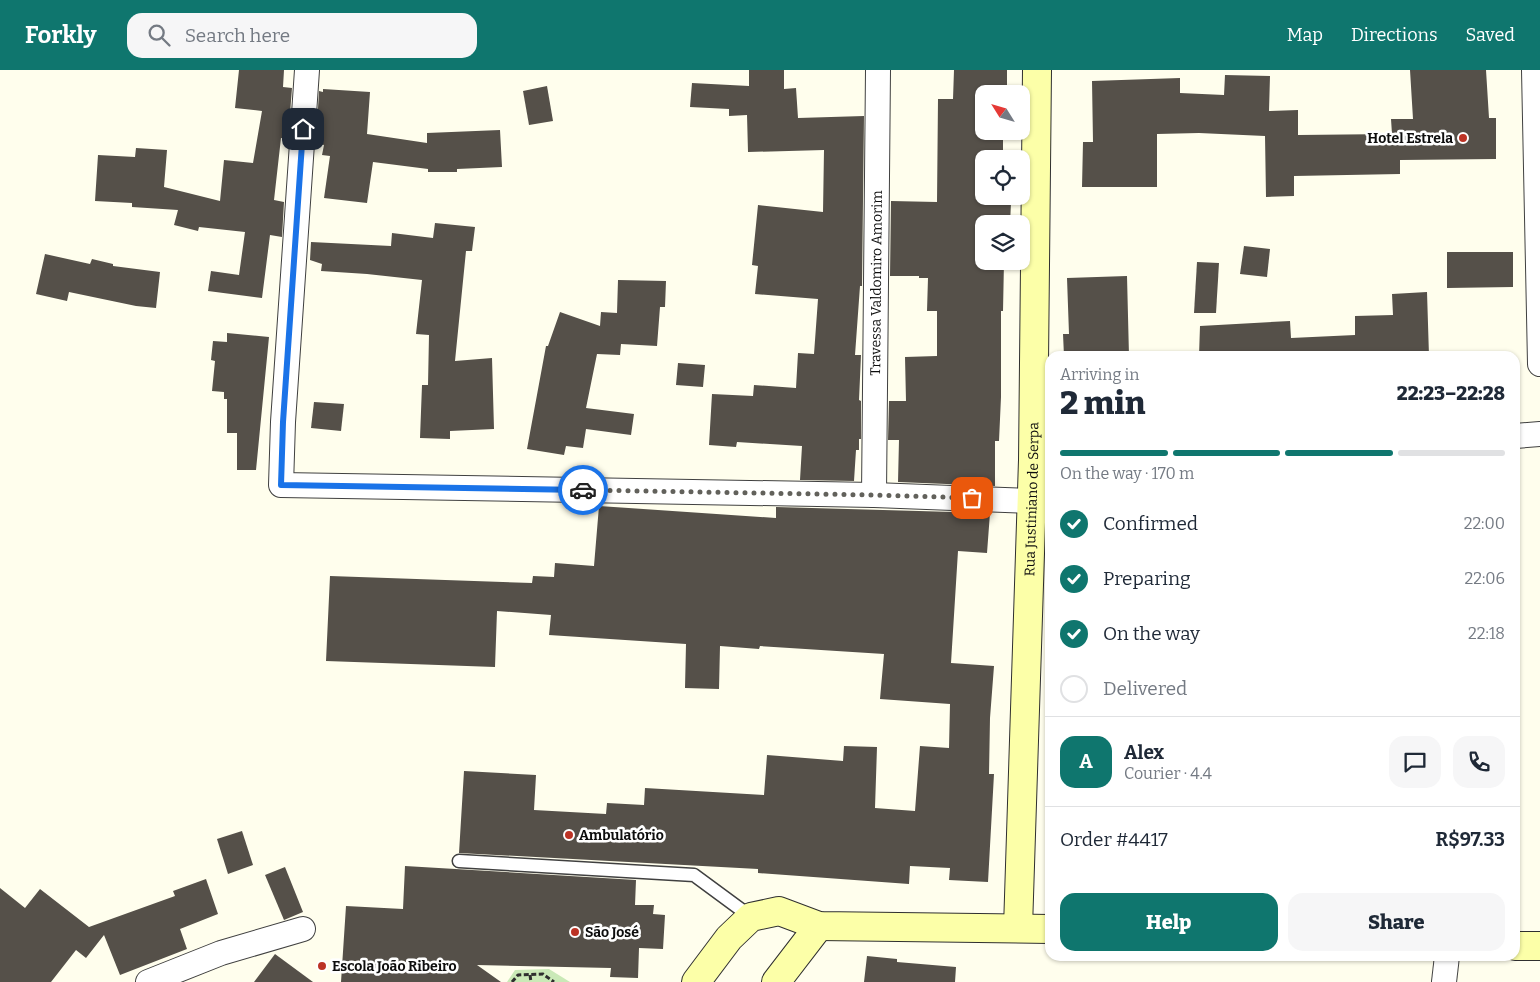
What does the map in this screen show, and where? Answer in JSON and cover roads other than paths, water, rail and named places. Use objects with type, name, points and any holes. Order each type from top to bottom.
[{"type":"main road","name":"Rua Justiniano de Serpa","points":[[1018,928],[1032,501],[1042,460],[1037,70]]},
{"type":"main road","points":[[696,982],[729,938],[751,918],[779,910],[819,926],[1045,929]]},
{"type":"main road","points":[[776,982],[819,926]]},
{"type":"main road","points":[[1520,946],[1540,946]]},
{"type":"street","points":[[307,70],[283,422],[281,485],[874,495],[1032,501]]},
{"type":"street","name":"Travessa Valdomiro Amorim","points":[[874,495],[878,70]]},
{"type":"street","points":[[1534,70],[1540,364]]},
{"type":"street","points":[[1520,436],[1540,434]]},
{"type":"street","points":[[148,982],[221,953],[303,929]]},
{"type":"street","points":[[1444,982],[1446,961]]},
{"type":"lane","points":[[459,861],[694,875],[751,918]]},
{"type":"place","name":"Hotel Estrela","points":[[1463,138]]},
{"type":"place","name":"Ambulatório","points":[[569,835]]},
{"type":"place","name":"São José","points":[[575,932]]},
{"type":"place","name":"Escola João Ribeiro","points":[[322,966]]}]
